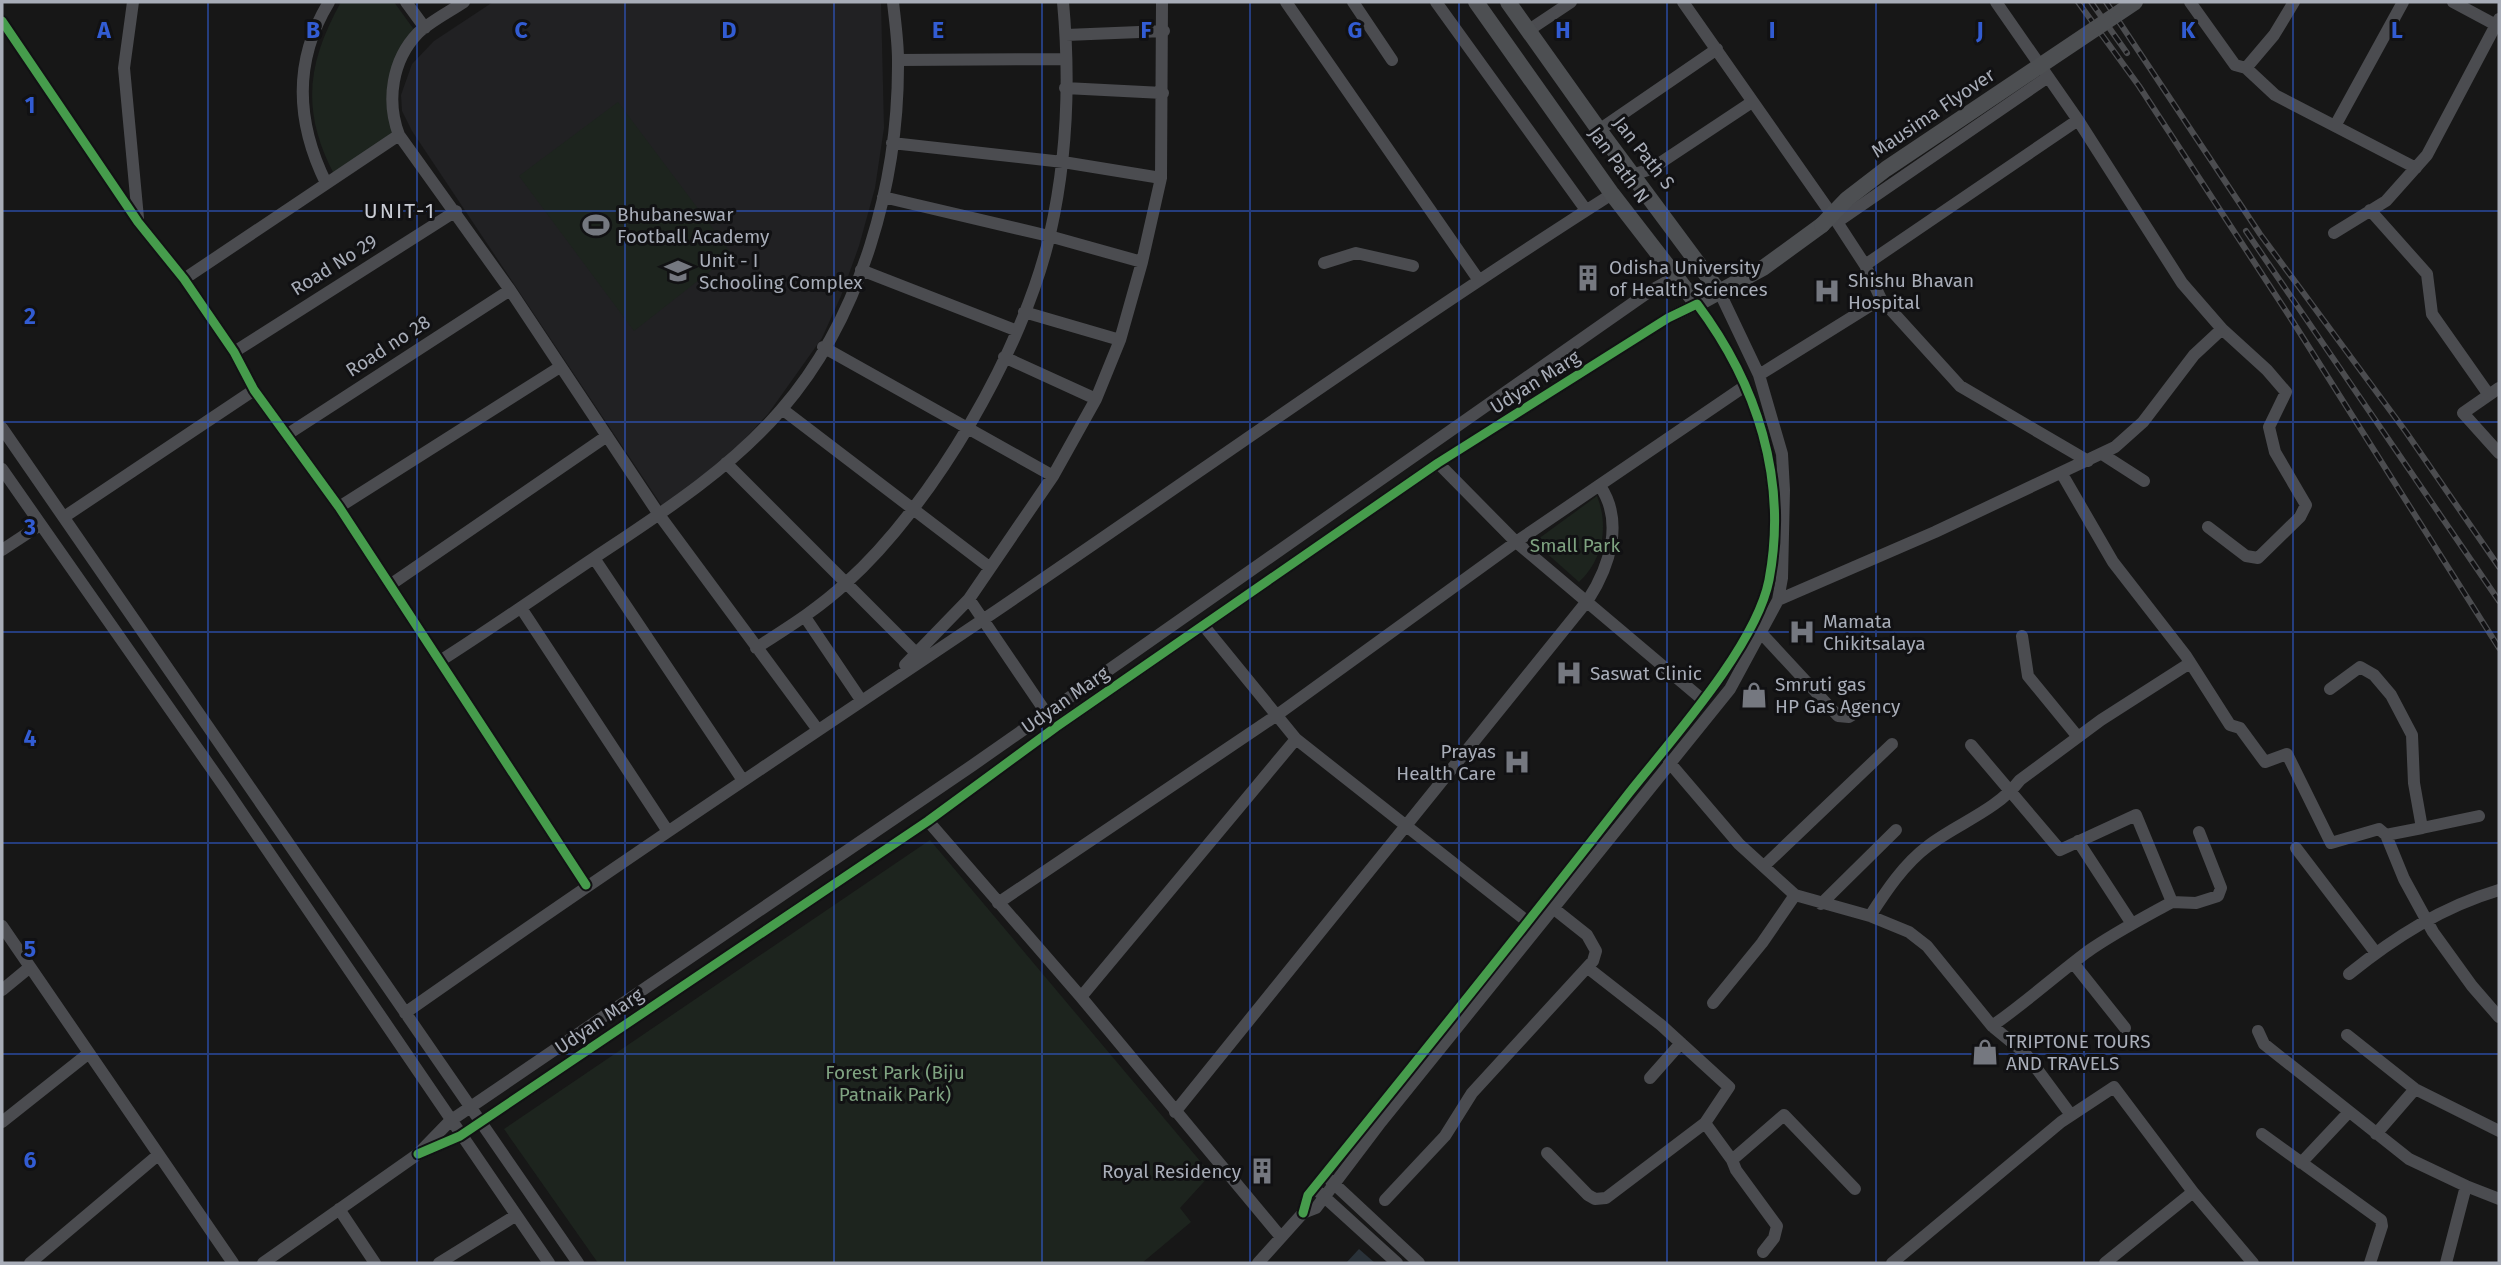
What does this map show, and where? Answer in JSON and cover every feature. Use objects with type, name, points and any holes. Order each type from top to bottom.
[{"type":"main road","name":"Jan Path N","points":[[1476,2],[1612,194],[1698,303]]},
{"type":"main road","name":"Jan Path S","points":[[1508,2],[1720,293]]},
{"type":"main road","name":"Mausima Flyover","points":[[1720,293],[1830,223],[1847,199],[1885,169],[2135,2]]},
{"type":"main road","name":"Udyan Marg","points":[[1677,276],[1698,261]]},
{"type":"main road","name":"Udyan Marg","points":[[1698,303],[1720,293]]},
{"type":"street","points":[[133,2],[124,68],[138,222]]},
{"type":"street","points":[[326,183],[312,155],[300,95],[307,46],[329,2]]},
{"type":"street","points":[[406,2],[425,28]]},
{"type":"street","points":[[464,2],[425,28],[402,56],[395,73],[392,108],[399,135],[456,211],[660,516],[818,730]]},
{"type":"street","points":[[440,661],[660,516],[726,463],[782,409],[824,347],[861,270],[883,197],[892,143],[898,60],[893,2]]},
{"type":"street","points":[[756,649],[806,617],[847,582],[915,509],[968,428],[1004,356],[1024,312],[1049,236],[1063,162],[1066,35],[1063,2]]},
{"type":"street","points":[[890,680],[969,599],[1054,476],[1096,399],[1120,340],[1142,262],[1161,178],[1164,30],[1162,2]]},
{"type":"street","points":[[1286,2],[1478,279]]},
{"type":"street","points":[[1353,2],[1392,60]]},
{"type":"street","points":[[1436,2],[1586,210]]},
{"type":"street","points":[[1530,30],[1571,2]]},
{"type":"street","points":[[1683,2],[1717,49],[1830,223],[1865,265],[1881,299],[1960,386],[2088,461]]},
{"type":"street","points":[[1996,2],[2078,120],[2182,284],[2222,329],[2267,370],[2286,392],[2269,427],[2276,452],[2306,505],[2300,517],[2258,558],[2246,556],[2208,527]]},
{"type":"street","points":[[2190,2],[2235,65],[2246,68],[2275,95],[2416,168]]},
{"type":"street","points":[[2246,68],[2274,35],[2294,2]]},
{"type":"street","points":[[2334,126],[2403,2]]},
{"type":"street","points":[[2334,233],[2386,201],[2427,155],[2498,22],[2453,2]]},
{"type":"street","points":[[2,21],[138,222],[184,279],[234,352],[254,390],[339,507],[586,885]]},
{"type":"street","points":[[1066,35],[1164,30]]},
{"type":"street","points":[[1599,130],[1717,49]]},
{"type":"street","points":[[898,60],[1066,59]]},
{"type":"street","points":[[1830,223],[2048,77]]},
{"type":"street","points":[[1065,88],[1163,93]]},
{"type":"street","points":[[1635,174],[1651,169],[1752,102]]},
{"type":"street","points":[[1865,265],[2078,120]]},
{"type":"street","points":[[184,279],[399,135]]},
{"type":"street","points":[[892,143],[1063,162],[1161,178]]},
{"type":"street","points":[[405,1013],[586,885],[985,618],[1478,279],[1612,194]]},
{"type":"street","points":[[883,197],[1049,236],[1142,262]]},
{"type":"street","points":[[2370,210],[2427,274],[2432,314],[2494,392],[2463,413],[2499,453]]},
{"type":"street","name":"Road No 29","points":[[234,352],[456,211]]},
{"type":"street","points":[[1324,263],[1356,253],[1413,266]]},
{"type":"street","points":[[861,270],[1015,330]]},
{"type":"street","name":"Udyan Marg","points":[[418,1154],[450,1121],[877,831],[1650,291],[1677,276]]},
{"type":"street","name":"Road no 28","points":[[288,434],[510,290]]},
{"type":"street","name":"Jan Path S","points":[[1720,293],[1742,333],[1759,375],[1782,454],[1784,541],[1778,600],[1755,633]]},
{"type":"street","points":[[1759,375],[1881,299]]},
{"type":"street","name":"Udyan Marg","points":[[418,1154],[460,1136],[928,821],[1203,625],[1438,463],[1668,318],[1698,303]]},
{"type":"street","name":"Jan Path N","points":[[1698,303],[1731,353],[1770,455],[1774,488],[1773,544],[1769,580],[1755,633]]},
{"type":"street","points":[[1024,312],[1120,340]]},
{"type":"street","points":[[1778,600],[2062,474],[2115,447],[2143,422],[2194,355],[2222,329]]},
{"type":"street","points":[[824,347],[1054,476]]},
{"type":"street","points":[[1004,356],[1096,399]]},
{"type":"street","points":[[339,507],[561,367]]},
{"type":"street","points":[[998,903],[1277,715],[1516,542],[1745,386]]},
{"type":"street","points":[[64,517],[254,390]]},
{"type":"street","points":[[782,409],[989,567]]},
{"type":"street","points":[[2,428],[578,1263]]},
{"type":"street","points":[[390,585],[607,436]]},
{"type":"street","points":[[2102,454],[2144,481]]},
{"type":"street","points":[[726,463],[916,653]]},
{"type":"street","points":[[1438,463],[1516,542],[1588,600],[1703,700]]},
{"type":"street","points":[[2,468],[223,785],[549,1263]]},
{"type":"street","points":[[2062,474],[2113,562],[2190,663],[2230,725],[2239,728],[2265,762],[2287,754],[2331,843],[2379,829],[2386,835],[2404,879],[2426,919],[2472,986],[2499,1017]]},
{"type":"street","points":[[1175,1112],[1588,600],[1606,563],[1612,538],[1613,512],[1600,486]]},
{"type":"street","points":[[2,550],[40,525]]},
{"type":"street","points":[[594,558],[742,779]]},
{"type":"street","points":[[969,599],[985,618],[1047,713]]},
{"type":"street","points":[[522,608],[667,830]]},
{"type":"street","points":[[806,617],[861,700]]},
{"type":"street","points":[[1203,625],[1296,739],[1528,922]]},
{"type":"street","points":[[1303,1213],[1316,1208],[1325,1197],[1329,1180],[1755,633]]},
{"type":"street","points":[[1755,633],[1838,716],[1849,717],[1867,706]]},
{"type":"street","points":[[1258,1263],[1303,1213],[1314,1188],[1329,1180],[1730,689],[1755,633]]},
{"type":"street","points":[[2022,636],[2028,676],[2078,737]]},
{"type":"street","points":[[1870,916],[1911,859],[2010,793],[2020,780],[2078,737],[2190,663]]},
{"type":"street","points":[[2330,689],[2360,667],[2374,675],[2391,695],[2412,735],[2414,783],[2422,828]]},
{"type":"street","points":[[1081,997],[1296,739]]},
{"type":"street","points":[[1764,866],[1892,744]]},
{"type":"street","points":[[1971,745],[2060,850],[2137,814],[2172,902]]},
{"type":"street","points":[[1669,762],[1739,844],[1795,895],[1870,916],[1909,932],[1927,946],[1992,1026],[2025,1053],[2071,1115]]},
{"type":"street","points":[[2386,835],[2479,816]]},
{"type":"street","points":[[928,821],[1081,997],[1280,1237]]},
{"type":"street","points":[[1821,904],[1896,830]]},
{"type":"street","points":[[877,831],[888,847]]},
{"type":"street","points":[[1992,1026],[2132,924],[2172,902],[2196,903],[2218,896],[2221,888],[2199,832]]},
{"type":"street","points":[[2078,841],[2132,924]]},
{"type":"street","points":[[2296,848],[2376,953]]},
{"type":"street","points":[[2349,974],[2426,919],[2469,899],[2499,890]]},
{"type":"street","points":[[1713,1003],[1762,943],[1795,895]]},
{"type":"street","points":[[1385,1200],[1445,1136],[1472,1093],[1588,968],[1596,951],[1594,946],[1587,935],[1553,908]]},
{"type":"street","points":[[2,926],[233,1263]]},
{"type":"street","points":[[2074,964],[2125,1028]]},
{"type":"street","points":[[2,990],[30,967]]},
{"type":"street","points":[[1547,1153],[1588,1195],[1601,1200],[1705,1123],[1729,1087],[1681,1043],[1588,968]]},
{"type":"street","points":[[2258,1031],[2264,1044],[2409,1159],[2499,1199]]},
{"type":"street","points":[[2347,1035],[2415,1089],[2499,1132]]},
{"type":"street","points":[[1650,1079],[1681,1043]]},
{"type":"street","points":[[2,1122],[89,1053]]},
{"type":"street","points":[[1892,1263],[2071,1115],[2115,1087],[2193,1192],[2253,1263]]},
{"type":"street","points":[[2376,1134],[2415,1089]]},
{"type":"street","points":[[2301,1163],[2348,1113]]},
{"type":"street","points":[[1732,1160],[1784,1115],[1855,1189]]},
{"type":"street","points":[[1705,1123],[1777,1226],[1774,1238],[1763,1252]]},
{"type":"street","points":[[2262,1134],[2381,1220],[2370,1263]]},
{"type":"street","points":[[263,1263],[418,1154]]},
{"type":"street","points":[[30,1263],[158,1155]]},
{"type":"street","points":[[1329,1180],[1419,1263]]},
{"type":"street","points":[[2446,1263],[2466,1186]]},
{"type":"street","points":[[1314,1188],[1397,1263]]},
{"type":"street","points":[[2105,1263],[2193,1192]]},
{"type":"street","points":[[339,1209],[375,1263]]},
{"type":"street","points":[[439,1263],[515,1216]]},
{"type":"shaded area","name":"Unit - I Schooling Complex","points":[[493,2],[881,2],[884,128],[875,188],[859,246],[841,296],[822,338],[768,414],[731,454],[664,509],[412,131],[402,111],[401,95],[412,64],[434,41]]},
{"type":"shaded area","points":[[1359,1249],[1375,1263],[1346,1263]]},
{"type":"green space","points":[[341,2],[394,2],[415,31],[397,57],[389,80],[393,135],[334,174],[316,129],[312,87],[321,46]]},
{"type":"green space","points":[[618,102],[732,254],[634,331],[519,176]]},
{"type":"green space","name":"Small Park","points":[[1597,496],[1603,519],[1602,542],[1594,564],[1579,582],[1534,542]]},
{"type":"green space","name":"Forest Park (Biju Patnaik Park)","points":[[930,840],[1211,1174],[1180,1208],[1191,1222],[1142,1263],[598,1263],[504,1129]]},
{"type":"railway","points":[[2078,2],[2139,86],[2288,314],[2499,648]]},
{"type":"railway","points":[[2091,2],[2127,53]]},
{"type":"railway","points":[[2106,2],[2260,234],[2406,432],[2499,567]]},
{"type":"railway","points":[[2246,231],[2499,601]]},
{"type":"cycle path","points":[[2,21],[138,222],[184,279],[234,352],[254,390],[339,507],[586,885]]},
{"type":"cycle path","points":[[418,1154],[460,1136],[928,821],[1056,727],[1438,463],[1668,318],[1697,304],[1736,367],[1763,434],[1774,506],[1774,542],[1769,580],[1761,606],[1748,634],[1689,719],[1308,1195],[1303,1213]]},
{"type":"place","name":"Bhubaneswar Football Academy","points":[[596,225]]},
{"type":"place","name":"Unit - I Schooling Complex","points":[[678,271]]},
{"type":"place","name":"Odisha University of Health Sciences","points":[[1588,278]]},
{"type":"place","name":"Shishu Bhavan Hospital","points":[[1827,291]]},
{"type":"place","name":"Mamata Chikitsalaya","points":[[1802,632]]},
{"type":"place","name":"Saswat Clinic","points":[[1569,673]]},
{"type":"place","name":"Smruti gas HP Gas Agency","points":[[1754,695]]},
{"type":"place","name":"Prayas Health Care","points":[[1517,762]]},
{"type":"place","name":"TRIPTONE TOURS AND TRAVELS","points":[[1985,1052]]},
{"type":"place","name":"Royal Residency","points":[[1262,1171]]},
{"type":"district","name":"UNIT-1","points":[[400,211]]}]
